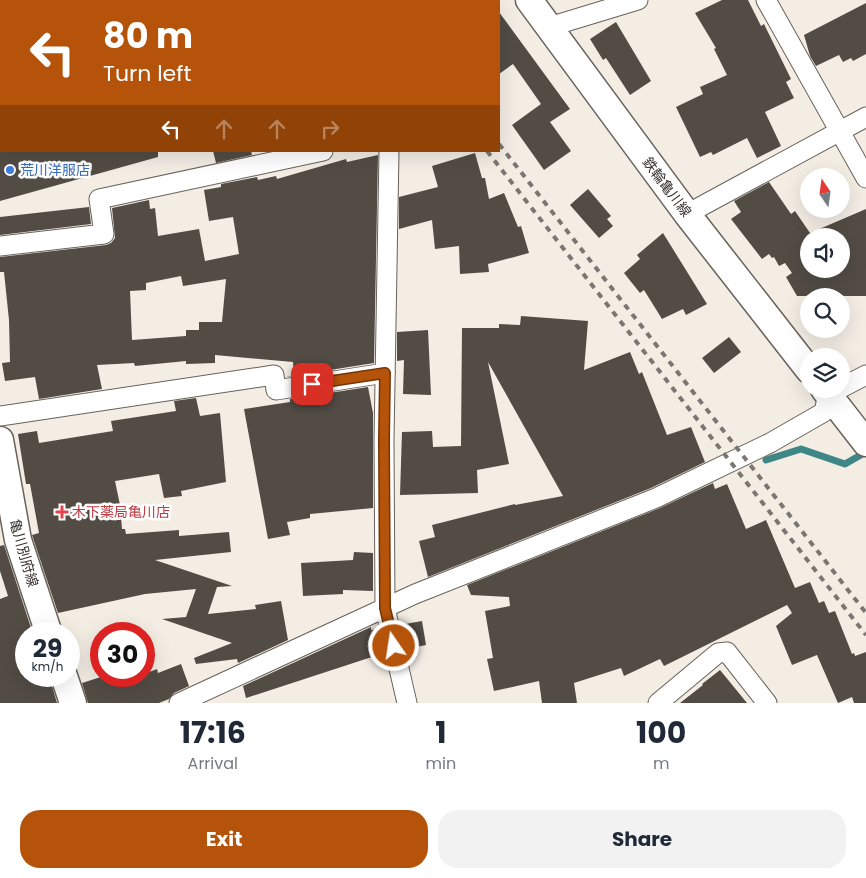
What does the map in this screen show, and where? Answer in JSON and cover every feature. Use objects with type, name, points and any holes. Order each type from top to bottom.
[{"type":"main road","name":"鉄輪亀川線","points":[[529,0],[687,214],[800,358]]},
{"type":"main road","points":[[838,398],[866,443]]},
{"type":"main road","name":"亀川別府線","points":[[0,440],[18,540],[45,622]]},
{"type":"main road","points":[[68,687],[73,703]]},
{"type":"street","points":[[549,27],[638,0]]},
{"type":"street","points":[[766,0],[866,178]]},
{"type":"street","points":[[687,214],[866,117]]},
{"type":"street","points":[[0,246],[104,234],[99,199],[318,152]]},
{"type":"street","points":[[388,152],[384,440],[385,608],[407,703]]},
{"type":"street","points":[[0,416],[274,375],[276,390],[385,373]]},
{"type":"street","points":[[850,382],[866,375]]},
{"type":"street","points":[[179,703],[208,696],[415,594],[518,551],[656,498],[732,463],[824,412],[830,398]]},
{"type":"street","points":[[658,703],[718,653],[727,652],[767,703]]},
{"type":"building","points":[[722,0],[748,0],[761,26],[764,24],[791,79],[786,82],[794,98],[765,112],[781,146],[757,158],[747,138],[713,155],[711,152],[700,157],[676,107],[703,94],[700,87],[727,75],[714,49],[716,48],[695,13]]},
{"type":"building","points":[[866,3],[866,54],[853,61],[851,58],[843,62],[839,55],[816,66],[810,56],[804,35]]},
{"type":"building","points":[[500,13],[570,109],[550,122],[571,151],[544,170],[512,125],[541,104],[513,64],[500,73]]},
{"type":"building","points":[[616,22],[651,81],[630,95],[606,58],[603,60],[590,39]]},
{"type":"building","points":[[0,152],[158,152],[158,157],[0,201]]},
{"type":"building","points":[[213,152],[251,152],[252,155],[216,163]]},
{"type":"building","points":[[475,153],[482,178],[485,178],[489,199],[504,193],[518,227],[521,226],[529,253],[488,264],[489,272],[460,274],[459,246],[435,249],[432,220],[399,229],[399,197],[438,187],[432,166]]},
{"type":"building","points":[[378,155],[374,363],[286,377],[294,375],[293,362],[215,355],[215,363],[186,364],[186,361],[135,366],[134,363],[97,365],[102,389],[39,399],[35,377],[5,381],[2,363],[10,362],[9,320],[4,272],[0,272],[0,257],[106,245],[115,238],[112,208],[149,200],[150,209],[155,208],[158,236],[199,229],[205,261],[239,254],[233,217],[209,221],[204,190],[221,187],[221,184],[257,177],[258,180],[276,176],[277,179],[346,159],[347,162]],"holes":[[[181,276],[183,286],[226,279],[222,322],[199,322],[199,330],[186,330],[186,336],[132,340],[130,291],[146,290],[146,283]]]},
{"type":"building","points":[[769,182],[791,214],[795,211],[807,228],[800,228],[800,278],[850,278],[850,228],[822,228],[845,218],[850,218],[850,216],[866,209],[866,296],[850,296],[850,288],[800,288],[800,296],[797,296],[786,277],[792,273],[785,263],[779,266],[774,257],[772,258],[769,254],[762,259],[731,219],[741,212],[734,201]]},
{"type":"building","points":[[588,189],[611,216],[607,219],[613,226],[599,238],[570,205]]},
{"type":"building","points":[[89,207],[91,224],[0,235],[0,217]]},
{"type":"building","points":[[663,233],[707,304],[686,315],[683,309],[662,319],[644,290],[640,293],[624,273],[640,259],[637,255]]},
{"type":"building","points":[[521,316],[588,321],[584,370],[630,352],[639,374],[642,372],[667,435],[691,427],[705,462],[651,488],[428,577],[419,541],[435,537],[432,525],[515,504],[563,496],[488,362],[509,464],[477,470],[478,493],[400,495],[402,432],[432,431],[433,447],[461,446],[462,328],[499,328],[499,324],[520,325]]},
{"type":"building","points":[[428,330],[431,395],[403,394],[404,360],[397,361],[397,332]]},
{"type":"building","points":[[729,337],[741,352],[714,373],[702,358]]},
{"type":"building","points":[[368,387],[373,413],[373,508],[310,514],[310,518],[287,522],[290,535],[268,539],[244,409],[290,402],[290,399]]},
{"type":"building","points":[[196,398],[200,416],[220,413],[226,482],[181,491],[182,496],[164,498],[159,474],[115,481],[122,529],[125,529],[126,534],[179,530],[179,536],[229,532],[231,552],[155,560],[232,586],[217,587],[208,614],[256,609],[255,605],[281,601],[288,640],[238,663],[237,659],[196,664],[194,658],[232,643],[162,619],[186,617],[196,589],[145,594],[58,613],[32,535],[39,533],[30,484],[26,484],[18,434],[37,431],[39,443],[113,431],[111,421],[176,411],[174,401]]},
{"type":"building","points":[[713,483],[715,489],[727,484],[746,529],[766,520],[795,588],[810,582],[819,603],[824,601],[829,613],[835,611],[852,654],[854,653],[855,656],[866,652],[866,703],[854,703],[852,697],[838,703],[817,655],[792,665],[776,626],[792,613],[787,605],[664,666],[660,659],[624,676],[621,668],[574,683],[577,703],[542,703],[539,681],[494,691],[487,659],[493,658],[485,611],[510,606],[509,597],[471,595],[467,585],[660,508]]},
{"type":"building","points":[[4,545],[29,622],[15,622],[15,687],[52,687],[57,703],[0,703],[0,599],[8,596],[0,571],[0,546]]},
{"type":"building","points":[[354,552],[373,553],[373,591],[343,590],[343,594],[303,596],[301,563],[353,560]]},
{"type":"building","points":[[422,621],[426,645],[406,649],[400,625]]},
{"type":"building","points":[[371,627],[371,630],[378,629],[384,653],[246,698],[243,686]]},
{"type":"building","points":[[181,664],[189,686],[159,703],[88,703],[82,683],[90,680],[90,687],[155,687],[155,670],[157,669],[158,673]]},
{"type":"building","points":[[720,670],[747,703],[680,703],[703,685]]},
{"type":"waterway","points":[[766,460],[801,449],[845,464],[866,452]]},
{"type":"railway","points":[[500,145],[866,613]]},
{"type":"railway","points":[[488,152],[866,635]]},
{"type":"place","name":"荒川洋服店","points":[[10,170]]},
{"type":"place","name":"木下薬局亀川店","points":[[62,512]]},
{"type":"route","points":[[312,384],[385,373],[385,608],[394,646]]}]
